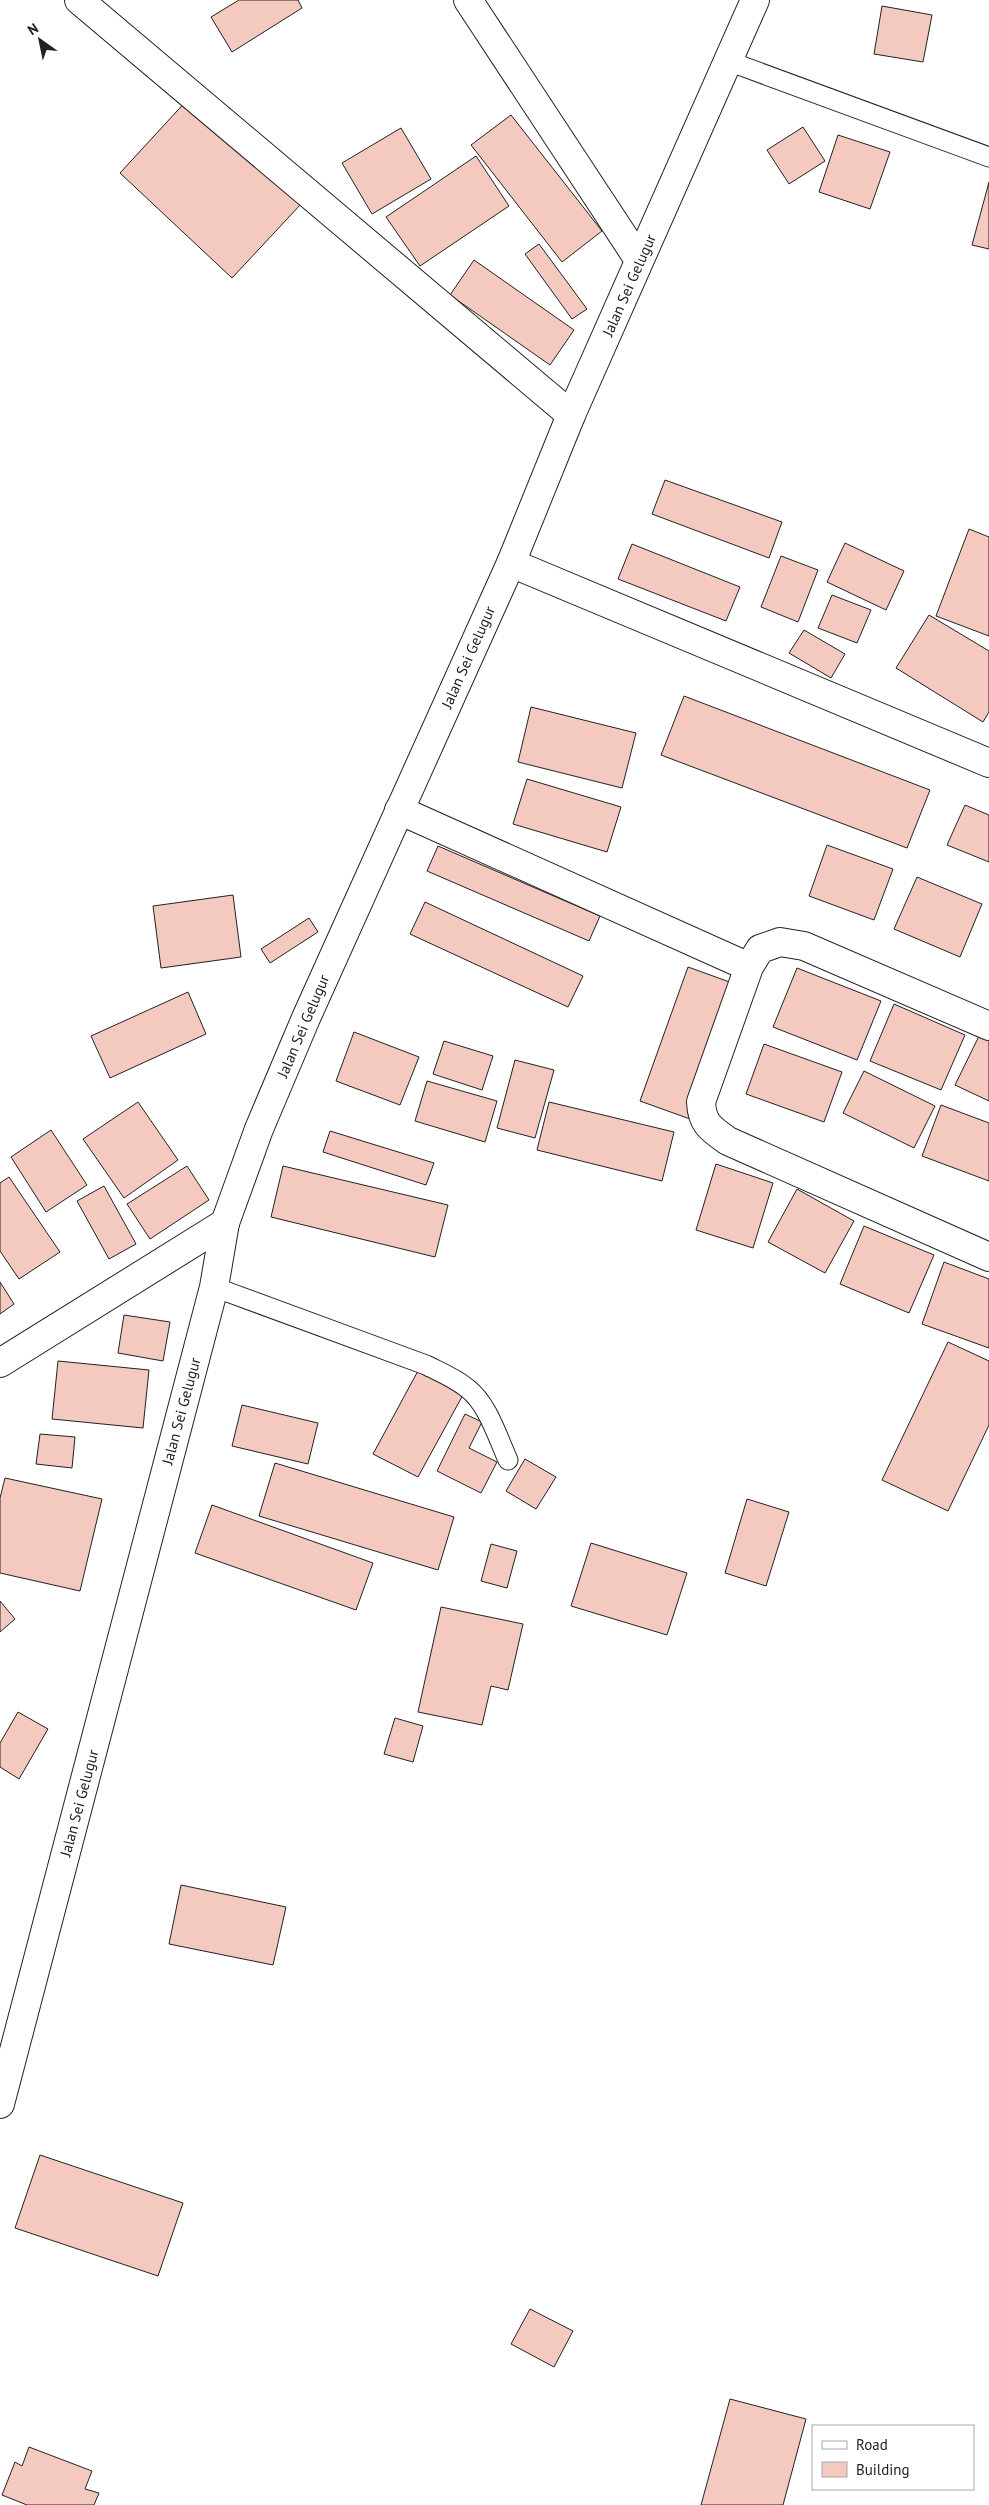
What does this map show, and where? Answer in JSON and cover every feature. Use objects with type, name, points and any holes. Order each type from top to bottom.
[{"type":"street","points":[[79,0],[571,415]]},
{"type":"street","points":[[468,0],[639,260]]},
{"type":"street","name":"Jalan Sei Gelugur","points":[[0,2104],[214,1287],[225,1223],[259,1129],[399,810],[511,563],[571,415],[755,0]]},
{"type":"street","points":[[511,563],[989,763]]},
{"type":"street","points":[[399,810],[749,967]]},
{"type":"street","points":[[989,1026],[804,946],[780,942],[760,949],[749,967],[701,1102],[702,1115],[710,1128],[728,1141],[989,1257]]},
{"type":"street","points":[[0,1363],[225,1223]]},
{"type":"lane","points":[[728,61],[989,157]]},
{"type":"lane","points":[[214,1287],[426,1365],[457,1380],[468,1388],[480,1402],[508,1460]]},
{"type":"building","points":[[239,0],[298,0],[302,8],[232,52],[211,17]]},
{"type":"building","points":[[882,6],[932,15],[923,62],[874,54]]},
{"type":"building","points":[[189,98],[302,203],[232,278],[120,173]]},
{"type":"building","points":[[511,115],[602,231],[562,262],[471,145]]},
{"type":"building","points":[[803,127],[825,161],[789,184],[767,150]]},
{"type":"building","points":[[401,128],[431,179],[372,214],[342,163]]},
{"type":"building","points":[[838,135],[890,152],[870,209],[819,192]]},
{"type":"building","points":[[476,156],[509,206],[420,266],[386,217]]},
{"type":"building","points":[[989,182],[989,249],[972,245]]},
{"type":"building","points":[[539,244],[587,309],[572,319],[525,254]]},
{"type":"building","points":[[474,260],[574,330],[550,365],[450,295]]},
{"type":"building","points":[[665,480],[782,522],[769,558],[652,514]]},
{"type":"building","points":[[969,529],[989,537],[989,636],[936,616]]},
{"type":"building","points":[[845,543],[904,571],[886,610],[827,582]]},
{"type":"building","points":[[632,544],[740,587],[726,621],[618,579]]},
{"type":"building","points":[[781,556],[818,570],[798,622],[761,607]]},
{"type":"building","points":[[832,595],[871,610],[857,643],[818,628]]},
{"type":"building","points":[[929,615],[989,651],[989,712],[983,722],[896,668]]},
{"type":"building","points":[[804,630],[845,654],[831,678],[789,653]]},
{"type":"building","points":[[684,696],[930,790],[907,848],[661,755]]},
{"type":"building","points":[[531,707],[636,733],[622,788],[518,762]]},
{"type":"building","points":[[527,779],[621,807],[607,852],[513,824]]},
{"type":"building","points":[[965,805],[989,815],[989,862],[947,845]]},
{"type":"building","points":[[827,845],[893,869],[874,920],[809,896]]},
{"type":"building","points":[[438,846],[600,916],[589,941],[427,871]]},
{"type":"building","points":[[917,877],[982,904],[960,957],[894,929]]},
{"type":"building","points":[[233,895],[241,957],[161,968],[153,906]]},
{"type":"building","points":[[425,902],[583,976],[568,1007],[410,934]]},
{"type":"building","points":[[309,918],[318,932],[270,963],[261,949]]},
{"type":"building","points":[[688,967],[738,985],[690,1119],[640,1101]]},
{"type":"building","points":[[797,968],[881,1001],[857,1060],[773,1027]]},
{"type":"building","points":[[188,992],[206,1034],[110,1078],[91,1036]]},
{"type":"building","points":[[894,1004],[965,1035],[941,1090],[870,1061]]},
{"type":"building","points":[[354,1032],[419,1057],[400,1105],[336,1081]]},
{"type":"building","points":[[980,1034],[989,1038],[989,1101],[955,1085]]},
{"type":"building","points":[[444,1041],[493,1056],[482,1090],[433,1074]]},
{"type":"building","points":[[764,1044],[842,1072],[824,1122],[746,1094]]},
{"type":"building","points":[[515,1060],[554,1070],[535,1138],[497,1128]]},
{"type":"building","points":[[864,1071],[935,1106],[914,1148],[843,1113]]},
{"type":"building","points":[[427,1081],[497,1101],[485,1142],[415,1121]]},
{"type":"building","points":[[138,1102],[178,1160],[124,1198],[83,1139]]},
{"type":"building","points":[[549,1102],[674,1132],[662,1181],[537,1150]]},
{"type":"building","points":[[941,1105],[989,1123],[989,1181],[922,1156]]},
{"type":"building","points":[[51,1130],[87,1185],[46,1212],[11,1157]]},
{"type":"building","points":[[330,1131],[434,1163],[426,1185],[323,1152]]},
{"type":"building","points":[[716,1164],[773,1183],[753,1248],[696,1230]]},
{"type":"building","points":[[187,1166],[209,1200],[150,1239],[127,1204]]},
{"type":"building","points":[[283,1166],[448,1205],[435,1257],[271,1217]]},
{"type":"building","points":[[9,1177],[60,1252],[19,1279],[0,1251],[0,1183]]},
{"type":"building","points":[[104,1186],[136,1244],[109,1259],[77,1201]]},
{"type":"building","points":[[797,1189],[854,1221],[825,1273],[768,1242]]},
{"type":"building","points":[[864,1226],[934,1255],[909,1313],[840,1284]]},
{"type":"building","points":[[944,1262],[989,1279],[989,1348],[922,1324]]},
{"type":"building","points":[[0,1282],[14,1304],[0,1314]]},
{"type":"building","points":[[124,1315],[170,1322],[163,1361],[118,1353]]},
{"type":"building","points":[[948,1342],[989,1361],[989,1425],[948,1511],[882,1480]]},
{"type":"building","points":[[58,1361],[149,1370],[143,1428],[52,1419]]},
{"type":"building","points":[[419,1369],[464,1393],[418,1477],[373,1454]]},
{"type":"building","points":[[242,1405],[318,1423],[308,1464],[232,1446]]},
{"type":"building","points":[[465,1414],[482,1422],[469,1448],[497,1462],[481,1493],[437,1471]]},
{"type":"building","points":[[40,1434],[75,1437],[72,1468],[36,1464]]},
{"type":"building","points":[[525,1459],[556,1477],[536,1509],[506,1491]]},
{"type":"building","points":[[275,1463],[454,1517],[438,1570],[259,1516]]},
{"type":"building","points":[[5,1478],[102,1499],[80,1591],[0,1573],[0,1498]]},
{"type":"building","points":[[747,1499],[789,1512],[766,1586],[725,1573]]},
{"type":"building","points":[[212,1505],[373,1563],[356,1610],[195,1553]]},
{"type":"building","points":[[591,1543],[687,1573],[667,1635],[571,1606]]},
{"type":"building","points":[[491,1544],[517,1551],[507,1588],[481,1581]]},
{"type":"building","points":[[0,1601],[15,1619],[0,1632]]},
{"type":"building","points":[[441,1607],[523,1624],[508,1690],[491,1686],[482,1725],[418,1712]]},
{"type":"building","points":[[18,1712],[48,1729],[19,1779],[0,1767],[0,1743]]},
{"type":"building","points":[[395,1718],[423,1726],[413,1762],[384,1754]]},
{"type":"building","points":[[181,1885],[286,1907],[273,1965],[169,1944]]},
{"type":"building","points":[[40,2155],[183,2203],[158,2276],[15,2228]]},
{"type":"building","points":[[530,2309],[573,2331],[554,2367],[511,2344]]},
{"type":"building","points":[[730,2399],[806,2419],[783,2505],[701,2505]]},
{"type":"building","points":[[29,2447],[92,2471],[85,2489],[99,2493],[94,2505],[27,2505],[2,2495],[15,2462],[22,2466]]}]
